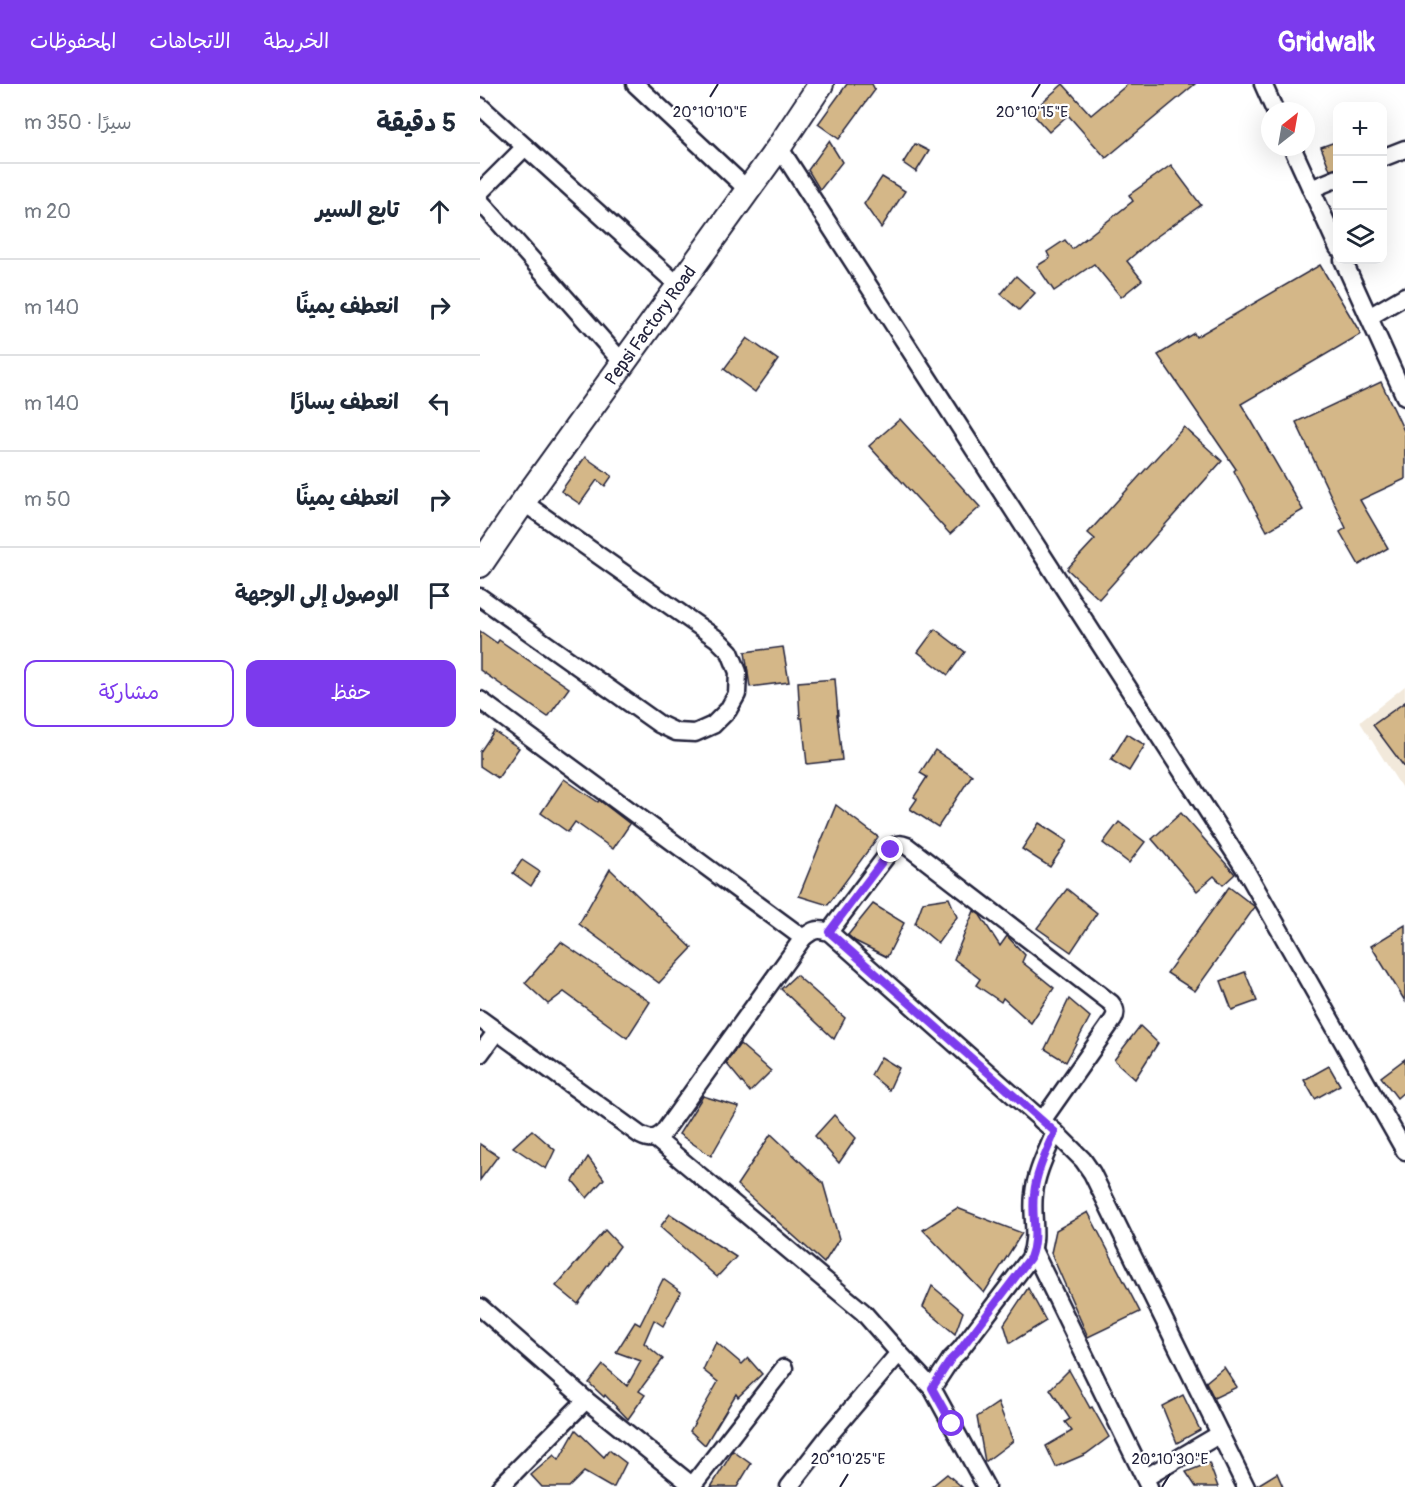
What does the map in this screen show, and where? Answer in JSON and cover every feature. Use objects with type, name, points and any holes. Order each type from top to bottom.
[{"type":"main road","name":"Pepsi Factory Road","points":[[480,565],[779,147],[817,85]]},
{"type":"street","points":[[634,84],[748,190]]},
{"type":"street","points":[[1263,84],[1271,102]]},
{"type":"street","points":[[480,106],[679,286]]},
{"type":"street","points":[[480,192],[525,147]]},
{"type":"street","points":[[779,147],[1245,869],[1405,1151]]},
{"type":"street","points":[[1387,156],[1405,149]]},
{"type":"street","points":[[1296,156],[1333,237]]},
{"type":"street","points":[[1311,189],[1333,180]]},
{"type":"street","points":[[480,201],[623,363]]},
{"type":"street","points":[[1345,264],[1405,397]]},
{"type":"street","points":[[1369,317],[1405,296]]},
{"type":"street","points":[[480,597],[658,724],[676,732],[695,733],[713,725],[728,710],[737,694],[738,672],[730,652],[717,639],[523,502]]},
{"type":"street","points":[[480,700],[802,938]]},
{"type":"street","points":[[829,932],[895,845],[901,843],[908,846],[1116,1009],[1113,1020],[1048,1126],[1043,1161],[1034,1192],[1035,1234],[1030,1258],[951,1359],[932,1388]]},
{"type":"street","points":[[480,1019],[640,1135],[648,1140],[656,1139],[663,1133],[802,938],[820,929],[829,932],[1048,1126],[1083,1160],[1092,1173],[1246,1487]]},
{"type":"street","points":[[480,1054],[497,1031]]},
{"type":"street","points":[[656,1139],[862,1312],[932,1388],[986,1487]]},
{"type":"street","points":[[1033,1250],[1147,1483],[1220,1434]]},
{"type":"street","points":[[480,1307],[586,1400],[693,1486],[784,1368]]},
{"type":"street","points":[[789,1487],[898,1353]]},
{"type":"street","points":[[500,1487],[586,1400]]},
{"type":"shaded area","points":[[1405,686],[1405,793],[1360,722]]},
{"type":"building","points":[[847,84],[872,84],[875,90],[839,139],[818,124]]},
{"type":"building","points":[[1063,84],[1091,115],[1128,84],[1195,84],[1106,158],[1068,115],[1049,132],[1031,112]]},
{"type":"building","points":[[829,141],[842,162],[820,190],[808,170]]},
{"type":"building","points":[[1333,143],[1333,169],[1330,170],[1321,147]]},
{"type":"building","points":[[915,144],[929,151],[916,172],[903,163]]},
{"type":"building","points":[[1171,165],[1201,205],[1149,242],[1127,261],[1142,280],[1121,297],[1094,264],[1054,291],[1037,266],[1050,258],[1047,252],[1065,240],[1072,249],[1133,201],[1129,195]]},
{"type":"building","points":[[882,177],[905,191],[881,228],[864,204]]},
{"type":"building","points":[[1320,265],[1361,334],[1241,404],[1303,510],[1267,531],[1234,471],[1236,469],[1158,355],[1194,333],[1196,337]]},
{"type":"building","points":[[1016,276],[1035,293],[1019,310],[1001,294]]},
{"type":"building","points":[[747,338],[778,360],[755,392],[724,369]]},
{"type":"building","points":[[1381,382],[1405,433],[1405,479],[1360,500],[1388,548],[1359,565],[1340,532],[1346,528],[1296,422]]},
{"type":"building","points":[[900,419],[980,507],[950,534],[869,446]]},
{"type":"building","points":[[1184,427],[1222,461],[1099,599],[1067,569],[1095,539],[1088,533]]},
{"type":"building","points":[[585,457],[612,476],[605,486],[597,480],[580,504],[561,491]]},
{"type":"building","points":[[935,629],[965,652],[948,675],[918,652]]},
{"type":"building","points":[[480,631],[497,643],[499,640],[569,688],[548,717],[480,670]]},
{"type":"building","points":[[783,647],[789,682],[750,687],[745,652]]},
{"type":"building","points":[[835,679],[842,760],[807,764],[802,718],[800,718],[798,682]]},
{"type":"building","points":[[1405,702],[1405,768],[1373,725]]},
{"type":"building","points":[[494,731],[519,748],[498,778],[480,766],[480,752]]},
{"type":"building","points":[[1127,734],[1145,745],[1129,771],[1111,760]]},
{"type":"building","points":[[935,750],[972,775],[938,827],[910,809],[917,799],[914,797],[927,777],[920,773]]},
{"type":"building","points":[[564,779],[598,802],[599,800],[630,824],[613,849],[575,822],[568,832],[541,813]]},
{"type":"building","points":[[836,805],[878,837],[828,905],[799,896]]},
{"type":"building","points":[[1181,813],[1235,874],[1223,885],[1214,876],[1197,891],[1152,839]]},
{"type":"building","points":[[1119,822],[1145,842],[1129,863],[1103,843]]},
{"type":"building","points":[[1039,823],[1067,841],[1050,867],[1022,849]]},
{"type":"building","points":[[522,860],[540,872],[531,886],[513,873]]},
{"type":"building","points":[[610,869],[692,948],[659,983],[579,924]]},
{"type":"building","points":[[1229,887],[1255,907],[1195,991],[1167,973]]},
{"type":"building","points":[[1067,889],[1097,913],[1071,952],[1037,928]]},
{"type":"building","points":[[949,898],[957,917],[938,943],[915,924],[923,902]]},
{"type":"building","points":[[873,904],[904,923],[887,957],[848,935]]},
{"type":"building","points":[[974,911],[980,915],[1000,946],[1007,936],[1025,955],[1022,962],[1054,988],[1031,1023],[1003,998],[1001,1002],[976,985],[980,979],[954,959]]},
{"type":"building","points":[[1405,925],[1405,1001],[1371,946]]},
{"type":"building","points":[[561,942],[650,1002],[627,1038],[564,992],[548,1004],[525,983]]},
{"type":"building","points":[[1245,972],[1257,1001],[1232,1010],[1221,981]]},
{"type":"building","points":[[796,975],[845,1018],[834,1039],[781,989]]},
{"type":"building","points":[[1069,999],[1090,1017],[1066,1062],[1045,1049]]},
{"type":"building","points":[[1140,1026],[1158,1043],[1135,1079],[1114,1060]]},
{"type":"building","points":[[740,1044],[771,1071],[750,1092],[726,1063]]},
{"type":"building","points":[[881,1057],[899,1068],[889,1090],[871,1075]]},
{"type":"building","points":[[1405,1059],[1405,1091],[1397,1098],[1381,1077]]},
{"type":"building","points":[[1329,1066],[1340,1085],[1315,1099],[1304,1080]]},
{"type":"building","points":[[703,1096],[739,1107],[711,1156],[679,1134]]},
{"type":"building","points":[[834,1115],[856,1138],[839,1163],[815,1136]]},
{"type":"building","points":[[532,1130],[555,1150],[546,1169],[513,1147]]},
{"type":"building","points":[[771,1134],[823,1183],[839,1239],[824,1263],[737,1185]]},
{"type":"building","points":[[480,1144],[498,1156],[480,1180]]},
{"type":"building","points":[[588,1157],[604,1179],[587,1198],[573,1181]]},
{"type":"building","points":[[957,1208],[1022,1233],[984,1293],[923,1230]]},
{"type":"building","points":[[1088,1212],[1140,1312],[1088,1337],[1051,1253],[1056,1230]]},
{"type":"building","points":[[670,1214],[736,1257],[717,1277],[660,1227]]},
{"type":"building","points":[[605,1230],[620,1246],[578,1304],[556,1286]]},
{"type":"building","points":[[663,1279],[681,1292],[663,1326],[654,1320],[644,1343],[663,1359],[639,1391],[645,1395],[628,1419],[605,1395],[604,1397],[589,1383],[603,1365],[627,1386],[641,1361],[616,1352],[635,1322],[640,1325]]},
{"type":"building","points":[[932,1286],[963,1312],[955,1334],[923,1307]]},
{"type":"building","points":[[1028,1288],[1046,1321],[1010,1343],[1004,1324]]},
{"type":"building","points":[[716,1342],[742,1364],[748,1358],[762,1374],[738,1397],[736,1394],[705,1445],[690,1431],[718,1382],[703,1370]]},
{"type":"building","points":[[1224,1367],[1237,1387],[1214,1398],[1206,1382]]},
{"type":"building","points":[[1069,1370],[1109,1437],[1086,1454],[1056,1467],[1046,1446],[1072,1431],[1065,1422],[1070,1419],[1050,1389]]},
{"type":"building","points":[[1183,1395],[1200,1430],[1177,1443],[1162,1406]]},
{"type":"building","points":[[998,1403],[1013,1441],[985,1462],[977,1417]]},
{"type":"building","points":[[576,1430],[604,1457],[609,1450],[626,1463],[614,1487],[584,1472],[569,1487],[542,1487],[531,1475],[554,1455],[559,1460]]},
{"type":"building","points":[[733,1451],[751,1464],[737,1487],[711,1487]]},
{"type":"building","points":[[1209,1463],[1218,1487],[1196,1487],[1186,1472]]},
{"type":"building","points":[[1277,1473],[1283,1487],[1256,1487],[1256,1486]]},
{"type":"building","points":[[947,1474],[962,1487],[931,1487]]},
{"type":"route","points":[[891,850],[829,932],[1055,1132],[1034,1192],[1035,1234],[1030,1258],[951,1359],[932,1388],[952,1424]]}]
